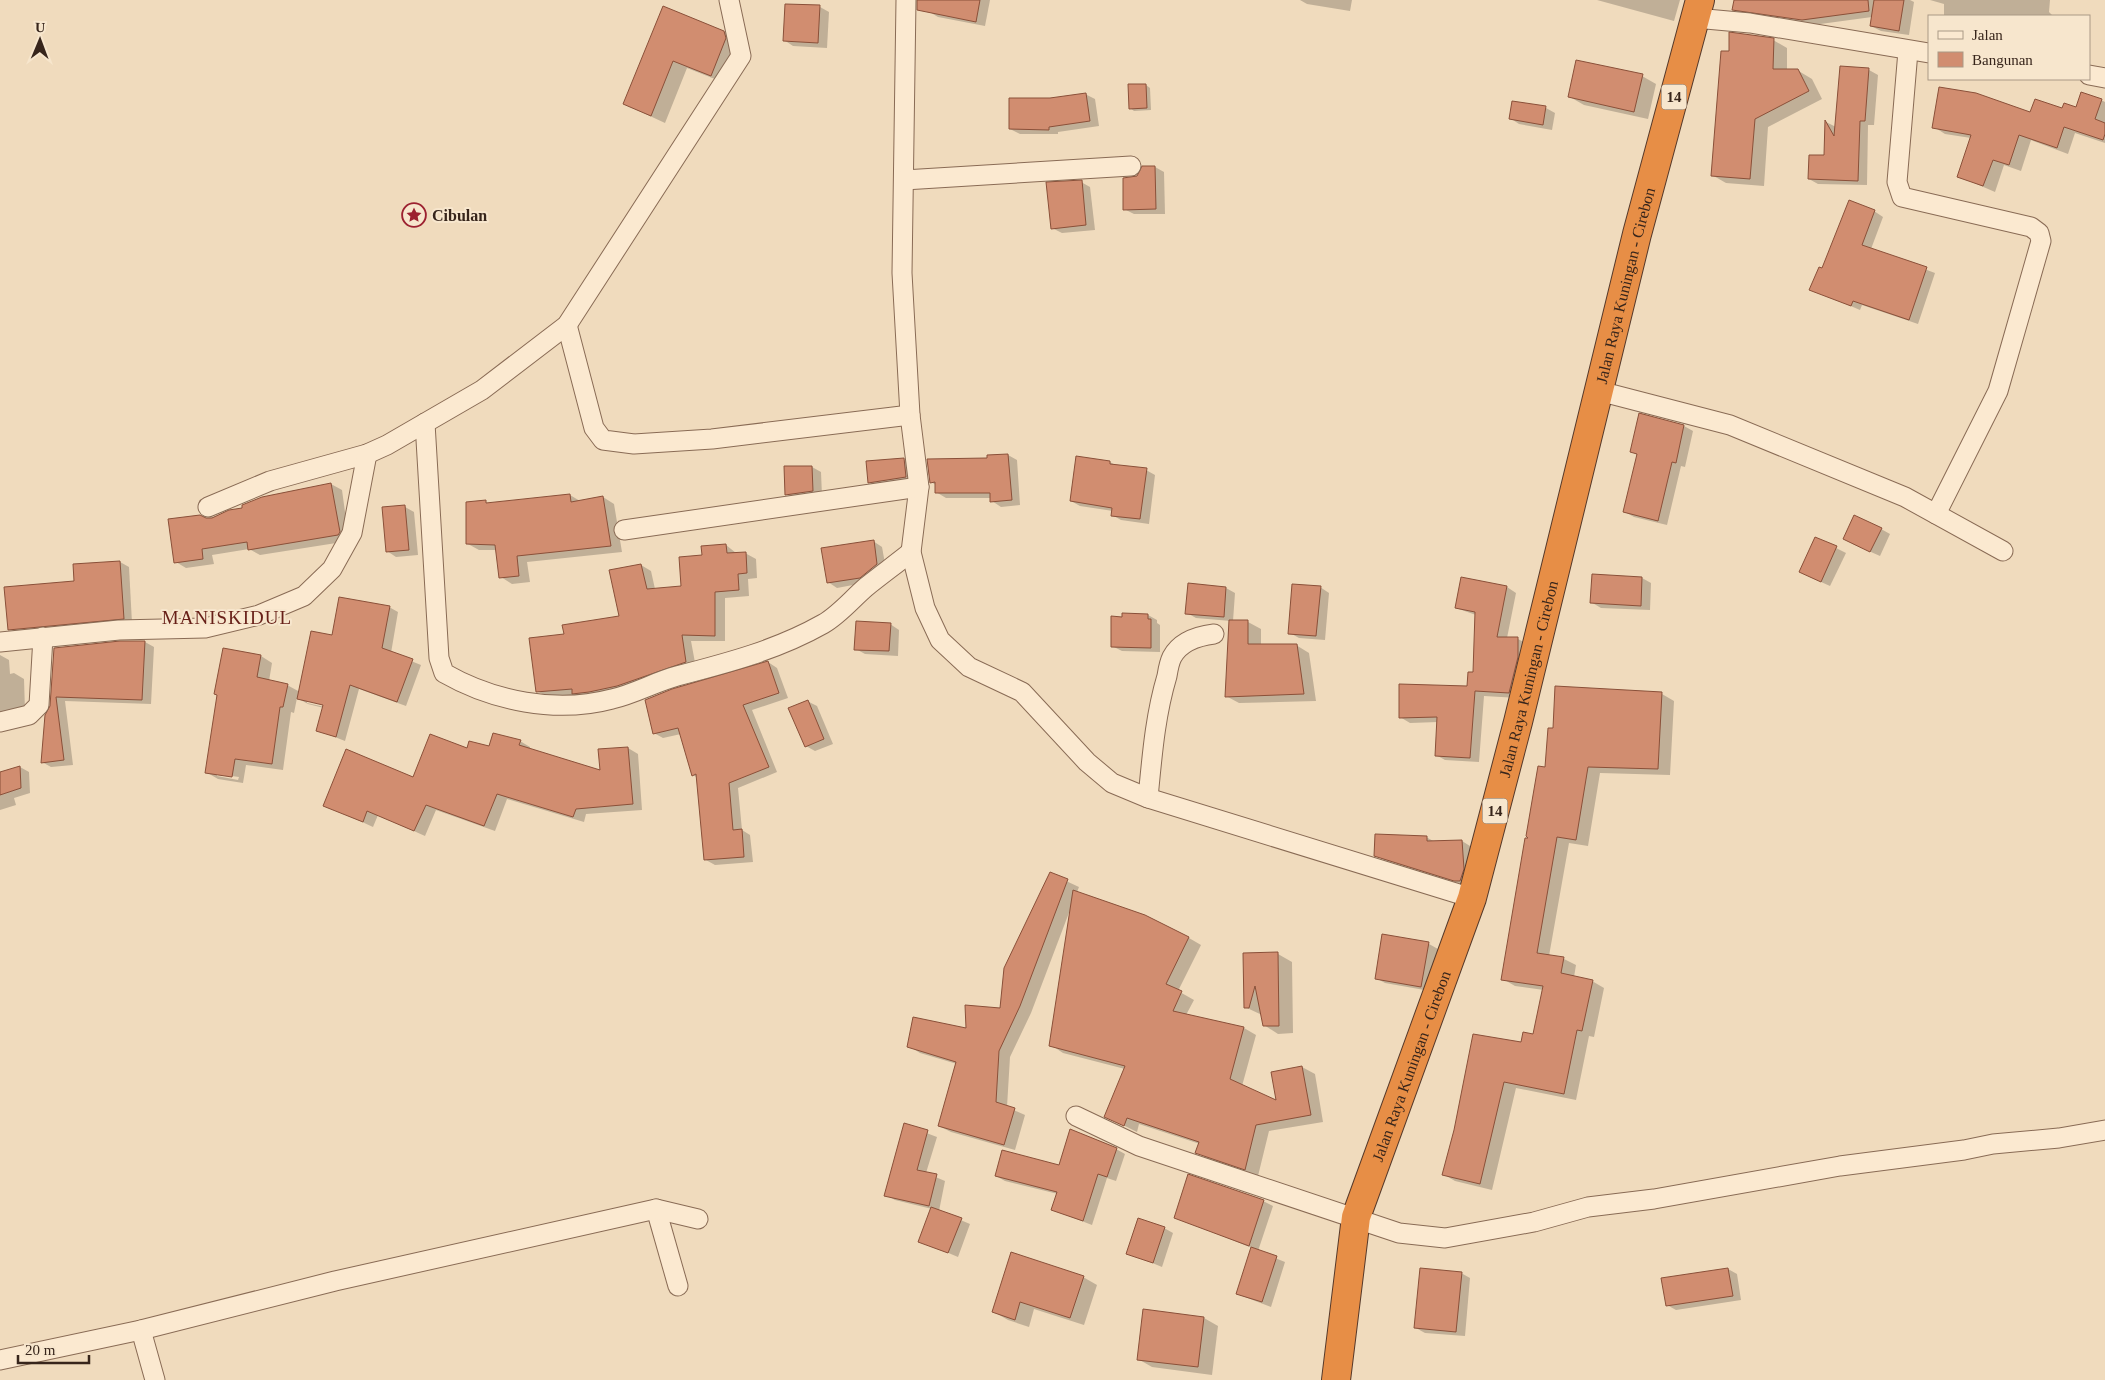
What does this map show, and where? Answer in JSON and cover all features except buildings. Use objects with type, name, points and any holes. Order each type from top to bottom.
[{"type":"highway","name":"Jalan Raya Kuningan - Cirebon","points":[[1336,1380],[1356,1217],[1472,898],[1518,722],[1637,234],[1698,9]]},
{"type":"street","points":[[208,507],[270,481],[367,454],[482,390],[567,325],[741,56],[729,0]]},
{"type":"street","points":[[906,0],[902,273],[910,415],[919,487],[911,552],[924,608],[940,640],[968,667],[1022,692],[1087,762],[1112,783],[1148,798],[1472,898]]},
{"type":"street","points":[[1698,9],[1750,23],[1928,53]]},
{"type":"street","points":[[1908,50],[1897,182],[1902,197],[2031,227],[2039,233],[2041,241],[1998,391],[1936,514]]},
{"type":"street","points":[[2090,75],[2105,78]]},
{"type":"street","points":[[904,180],[976,174],[1131,166]]},
{"type":"street","points":[[567,325],[594,428],[603,440],[634,444],[712,439],[910,415]]},
{"type":"street","points":[[1599,391],[1730,425],[1905,497],[2003,551]]},
{"type":"street","points":[[425,423],[439,658],[444,673],[469,687],[520,701],[563,705],[612,700],[670,678],[743,659],[825,623],[911,552]]},
{"type":"street","points":[[0,642],[119,630],[205,628],[259,615],[304,596],[332,569],[352,533],[367,454]]},
{"type":"street","points":[[624,530],[919,487]]},
{"type":"street","points":[[1148,798],[1156,721],[1161,693],[1172,657],[1187,642],[1200,635],[1214,634]]},
{"type":"street","points":[[0,722],[30,715],[39,705],[43,637]]},
{"type":"street","points":[[1076,1116],[1139,1146],[1356,1217],[1399,1233],[1445,1238],[1534,1222],[1588,1207],[1654,1199],[1840,1166],[2105,1130]]},
{"type":"street","points":[[656,1209],[678,1286]]},
{"type":"street","points":[[0,1360],[141,1330],[335,1281],[656,1209],[698,1220]]},
{"type":"street","points":[[141,1330],[155,1380]]},
{"type":"place","name":"Cibulan","points":[[414,215]]},
{"type":"district","name":"MANISKIDUL","points":[[227,617]]}]
